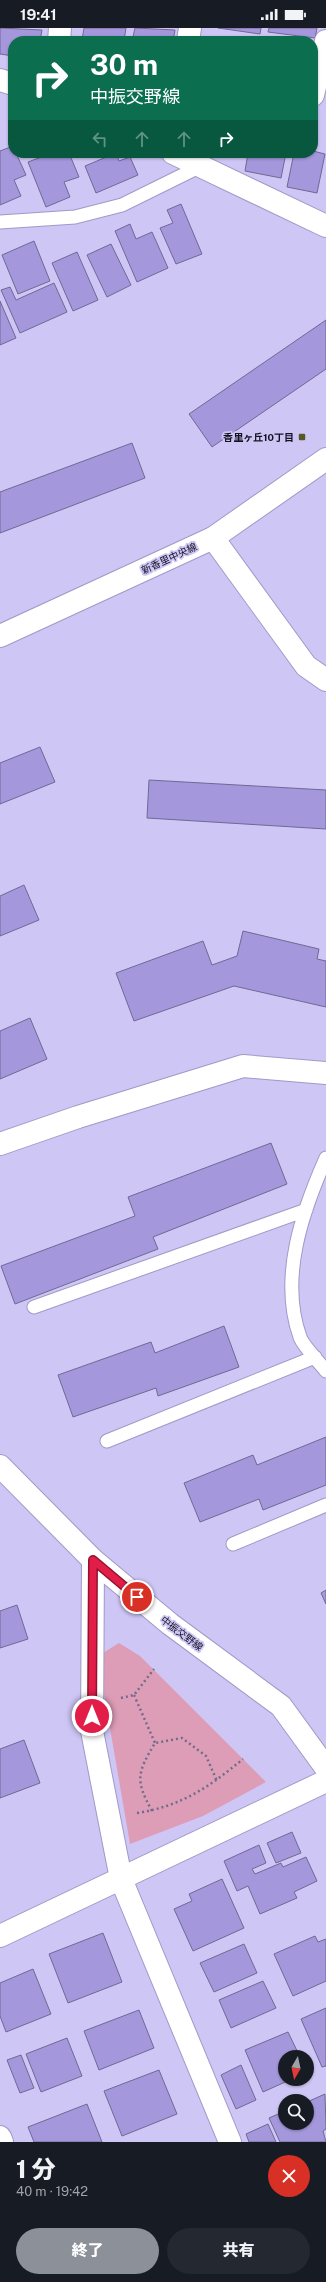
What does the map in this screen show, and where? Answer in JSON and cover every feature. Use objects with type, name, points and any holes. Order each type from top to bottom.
[{"type":"street","points":[[318,75],[326,42]]},
{"type":"street","points":[[184,158],[326,226]]},
{"type":"street","name":"新香里中央線","points":[[0,636],[212,538],[326,459]]},
{"type":"street","points":[[212,538],[306,666],[326,680]]},
{"type":"street","points":[[0,1144],[78,1117],[243,1066],[326,1073]]},
{"type":"street","name":"中振交野線","points":[[0,1466],[93,1560],[170,1624],[281,1706],[326,1768]]},
{"type":"street","points":[[93,1560],[92,1731],[121,1879],[230,2142]]},
{"type":"street","points":[[0,1936],[326,1781]]},
{"type":"street","points":[[0,2137],[2,2142]]},
{"type":"lane","points":[[0,222],[75,217],[122,205],[201,166]]},
{"type":"lane","points":[[326,1158],[311,1191],[294,1254],[292,1299],[300,1338],[326,1370]]},
{"type":"lane","points":[[34,1306],[306,1210]]},
{"type":"lane","points":[[107,1441],[315,1357]]},
{"type":"lane","points":[[233,1544],[326,1505]]},
{"type":"path","points":[[120,1698],[134,1695],[154,1669]]},
{"type":"path","points":[[134,1695],[155,1743]]},
{"type":"path","points":[[152,1811],[140,1789],[141,1766],[155,1743],[182,1738],[206,1756],[217,1781]]},
{"type":"path","points":[[132,1814],[152,1811],[187,1799],[217,1781],[243,1758]]},
{"type":"shaded area","points":[[119,1643],[140,1656],[266,1782],[203,1816],[130,1844],[101,1676],[103,1653]]},
{"type":"building","points":[[0,28],[42,30],[41,36],[8,36],[8,55],[0,54]]},
{"type":"building","points":[[84,28],[126,28],[125,36],[83,36]]},
{"type":"building","points":[[135,28],[175,30],[174,36],[133,36]]},
{"type":"building","points":[[218,28],[261,28],[260,34]]},
{"type":"building","points":[[269,28],[317,28],[315,36],[299,36],[268,32]]},
{"type":"building","points":[[8,148],[8,158],[18,158],[26,175],[14,180],[21,196],[0,205],[0,151]]},
{"type":"building","points":[[318,152],[325,154],[317,193],[287,187],[293,158],[318,158]]},
{"type":"building","points":[[39,158],[71,158],[79,177],[64,182],[70,197],[46,207],[28,162]]},
{"type":"building","points":[[104,158],[118,158],[119,161],[130,158],[138,175],[96,193],[85,166]]},
{"type":"building","points":[[247,158],[285,158],[281,178],[245,171]]},
{"type":"building","points":[[181,204],[202,254],[176,264],[160,228],[173,223],[167,210]]},
{"type":"building","points":[[130,224],[136,239],[152,232],[168,268],[137,282],[115,231]]},
{"type":"building","points":[[34,241],[50,281],[18,294],[2,255]]},
{"type":"building","points":[[111,244],[131,285],[107,297],[87,255]]},
{"type":"building","points":[[77,252],[98,300],[73,311],[52,263]]},
{"type":"building","points":[[54,283],[67,312],[20,333],[1,290],[10,287],[16,300]]},
{"type":"building","points":[[0,301],[16,338],[0,345]]},
{"type":"building","points":[[326,320],[326,369],[212,447],[189,414]]},
{"type":"building","points":[[132,443],[145,478],[0,533],[0,492]]},
{"type":"building","points":[[40,747],[55,782],[0,804],[0,763]]},
{"type":"building","points":[[149,780],[326,790],[326,829],[147,818]]},
{"type":"building","points":[[24,885],[39,920],[0,936],[0,896]]},
{"type":"building","points":[[243,931],[319,949],[317,959],[326,961],[326,1007],[234,986],[134,1021],[116,973],[203,941],[212,965],[237,956]]},
{"type":"building","points":[[30,1018],[47,1059],[0,1079],[0,1031]]},
{"type":"building","points":[[271,1143],[287,1184],[153,1237],[158,1249],[15,1304],[1,1266],[135,1216],[128,1197]]},
{"type":"building","points":[[224,1326],[239,1367],[158,1396],[156,1388],[73,1417],[58,1375],[151,1342],[155,1353]]},
{"type":"building","points":[[326,1437],[326,1485],[263,1510],[259,1499],[200,1522],[184,1483],[253,1455],[257,1465]]},
{"type":"building","points":[[326,1590],[326,1604],[321,1593]]},
{"type":"building","points":[[17,1605],[28,1639],[0,1648],[0,1611]]},
{"type":"building","points":[[24,1740],[40,1783],[0,1798],[0,1749]]},
{"type":"building","points":[[292,1832],[301,1853],[276,1863],[267,1843]]},
{"type":"building","points":[[259,1845],[266,1863],[252,1869],[255,1874],[281,1863],[283,1867],[306,1857],[317,1881],[294,1892],[297,1898],[260,1914],[248,1886],[237,1891],[224,1861]]},
{"type":"building","points":[[222,1879],[244,1928],[193,1951],[174,1909],[192,1901],[189,1894]]},
{"type":"building","points":[[103,1933],[122,1982],[68,2003],[49,1954]]},
{"type":"building","points":[[315,1936],[318,1942],[326,1939],[326,1981],[293,1996],[274,1954]]},
{"type":"building","points":[[244,1944],[257,1973],[214,1992],[200,1963]]},
{"type":"building","points":[[33,1969],[51,2014],[6,2032],[0,2016],[0,1983]]},
{"type":"building","points":[[263,1981],[276,2008],[231,2028],[219,2000]]},
{"type":"building","points":[[326,2008],[326,2066],[322,2067],[301,2019]]},
{"type":"building","points":[[139,2010],[154,2048],[99,2070],[84,2031]]},
{"type":"building","points":[[288,2032],[297,2050],[278,2050],[278,2085],[263,2092],[245,2050]]},
{"type":"building","points":[[67,2038],[82,2076],[41,2092],[26,2054]]},
{"type":"building","points":[[21,2055],[34,2088],[20,2093],[7,2060]]},
{"type":"building","points":[[241,2065],[256,2100],[236,2109],[221,2075]]},
{"type":"building","points":[[159,2070],[177,2114],[122,2136],[104,2091]]},
{"type":"building","points":[[325,2094],[326,2129],[323,2131],[326,2142],[280,2142],[269,2118],[278,2114],[278,2130],[314,2130],[314,2099]]},
{"type":"building","points":[[87,2104],[102,2142],[34,2142],[28,2127]]},
{"type":"building","points":[[268,2124],[276,2142],[249,2142],[246,2134]]},
{"type":"place","name":"香里ヶ丘10丁目","points":[[302,437]]},
{"type":"route","points":[[92,1716],[93,1560],[137,1597]]}]
